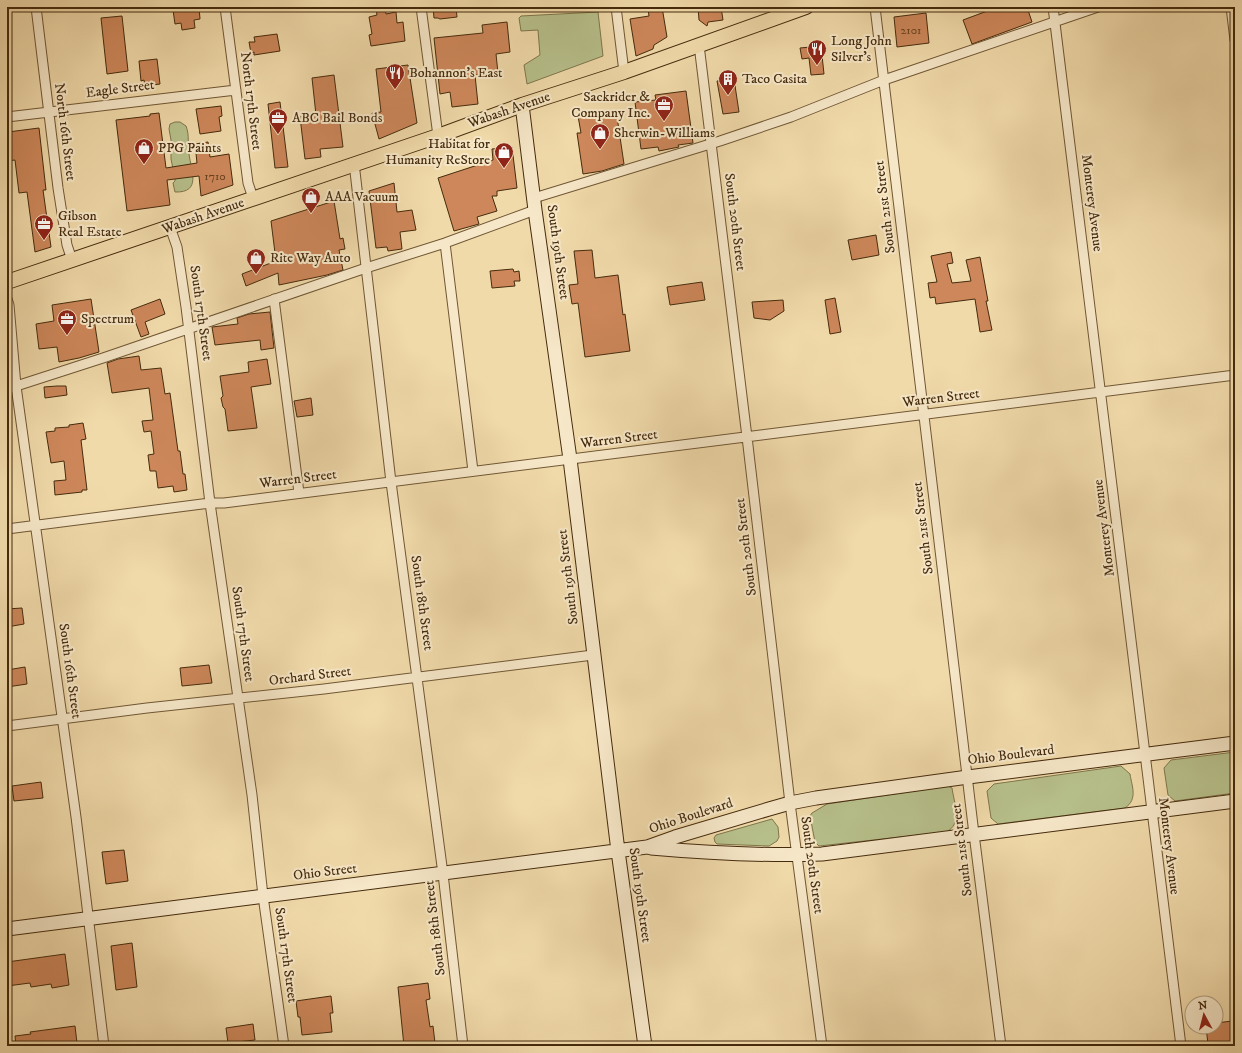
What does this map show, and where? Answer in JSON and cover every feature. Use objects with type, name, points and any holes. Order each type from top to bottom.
[{"type":"main road","name":"Wabash Avenue","points":[[7,282],[354,163],[438,136],[522,105],[624,72],[802,8]]},
{"type":"street","name":"North 16th Street","points":[[36,7],[67,245],[72,260]]},
{"type":"street","name":"North 17th Street","points":[[225,7],[248,183],[253,198]]},
{"type":"street","points":[[421,7],[438,136]]},
{"type":"street","points":[[616,7],[624,72]]},
{"type":"street","name":"South 21st Street","points":[[875,7],[974,834],[1001,1046]]},
{"type":"street","name":"Monterey Avenue","points":[[1054,7],[1102,392],[1150,811],[1181,1046]]},
{"type":"street","points":[[7,389],[103,358],[366,268],[445,243],[535,204],[791,117],[884,80],[1098,7]]},
{"type":"street","points":[[1231,7],[1235,40]]},
{"type":"street","name":"South 20th Street","points":[[699,45],[790,803],[822,1046]]},
{"type":"street","name":"Eagle Street","points":[[7,117],[236,90]]},
{"type":"street","name":"South 19th Street","points":[[522,105],[570,459],[593,655],[644,1046]]},
{"type":"street","name":"South 18th Street","points":[[354,163],[391,482],[443,874],[463,1046]]},
{"type":"street","name":"South 17th Street","points":[[170,227],[177,247],[189,329],[210,503],[252,795],[284,1046]]},
{"type":"street","points":[[445,243],[473,471]]},
{"type":"street","name":"South 16th Street","points":[[7,299],[9,305],[16,386],[63,720],[104,1046]]},
{"type":"street","points":[[274,300],[299,493]]},
{"type":"street","name":"Warren Street","points":[[7,529],[210,503],[224,503],[1235,375]]},
{"type":"street","name":"Orchard Street","points":[[7,726],[593,655]]},
{"type":"street","name":"Ohio Boulevard","points":[[647,847],[675,837],[790,803],[816,798],[968,776],[1235,743]]},
{"type":"street","name":"Ohio Boulevard","points":[[647,847],[797,855],[822,854],[1235,801]]},
{"type":"street","name":"Ohio Street","points":[[7,930],[647,847]]},
{"type":"green space","points":[[598,12],[603,56],[527,84],[524,65],[540,55],[538,30],[521,31],[519,18],[521,16]]},
{"type":"green space","points":[[180,122],[186,126],[193,179],[192,185],[189,189],[175,192],[173,183],[175,179],[171,159],[171,140],[169,129],[170,124]]},
{"type":"green space","points":[[1235,752],[1235,793],[1175,801],[1168,795],[1164,768],[1171,760]]},
{"type":"green space","points":[[1121,766],[1130,774],[1133,788],[1132,801],[1125,808],[998,824],[991,818],[987,791],[994,784]]},
{"type":"green space","points":[[948,786],[952,788],[956,819],[951,828],[946,832],[819,846],[815,842],[810,816],[812,813],[827,804]]},
{"type":"green space","points":[[772,819],[778,827],[779,837],[777,841],[769,846],[717,844],[715,842],[714,838],[716,835]]},
{"type":"building","points":[[199,7],[200,19],[194,20],[195,28],[182,30],[181,23],[175,24],[173,10]]},
{"type":"building","points":[[433,7],[456,7],[457,17],[440,19],[434,18]]},
{"type":"building","points":[[652,7],[662,7],[667,37],[654,45],[653,49],[636,56],[630,19],[649,16],[648,9]]},
{"type":"building","points":[[698,7],[721,7],[723,20],[708,22],[707,26],[699,20]]},
{"type":"building","points":[[998,7],[1027,7],[1032,22],[972,44],[963,20]]},
{"type":"building","points":[[385,8],[386,14],[396,12],[397,23],[403,22],[405,41],[371,46],[369,35],[372,34],[369,17],[377,15],[376,9]]},
{"type":"building","points":[[926,13],[929,43],[897,47],[894,17]]},
{"type":"building","points":[[122,16],[128,71],[107,74],[101,18]]},
{"type":"building","points":[[507,22],[510,52],[496,54],[498,73],[475,75],[478,104],[452,107],[450,92],[440,94],[434,38],[483,33],[482,25]]},
{"type":"building","points":[[277,34],[280,51],[254,55],[254,52],[251,53],[249,42],[255,42],[254,37]]},
{"type":"building","name":"Long John Silver's","points":[[821,46],[824,74],[811,75],[809,58],[802,59],[800,48]]},
{"type":"building","points":[[157,59],[160,84],[145,86],[144,80],[141,81],[139,61]]},
{"type":"building","name":"Bohannon's East","points":[[408,65],[417,123],[379,139],[372,113],[381,112],[376,69]]},
{"type":"building","points":[[334,75],[343,147],[320,149],[321,157],[305,159],[300,117],[316,115],[312,78]]},
{"type":"building","name":"Taco Casita","points":[[734,79],[739,112],[723,114],[717,81]]},
{"type":"building","name":"Sackrider & Company Inc.","points":[[686,91],[693,143],[678,145],[679,147],[659,151],[658,147],[641,149],[635,102],[656,100],[655,95]]},
{"type":"building","name":"ABC Bail Bonds","points":[[280,102],[288,167],[275,168],[268,104]]},
{"type":"building","points":[[221,106],[222,116],[219,117],[221,131],[200,134],[196,109]]},
{"type":"building","name":"Sherwin-Williams","points":[[616,110],[624,164],[602,171],[583,174],[577,133],[581,133],[578,116]]},
{"type":"building","name":"PPG Paints","points":[[159,113],[166,168],[197,163],[195,144],[208,142],[210,157],[229,154],[233,185],[201,196],[199,176],[167,180],[170,205],[127,211],[116,120],[150,116],[150,114]]},
{"type":"building","points":[[39,128],[46,190],[43,190],[51,247],[35,252],[27,192],[19,193],[15,160],[7,161],[7,136],[9,136],[8,132]]},
{"type":"building","points":[[512,147],[517,188],[497,191],[497,196],[492,196],[497,211],[477,217],[479,224],[454,231],[438,178],[493,160],[492,149]]},
{"type":"building","points":[[394,183],[397,212],[412,210],[416,230],[400,232],[402,249],[388,251],[387,247],[376,248],[369,191]]},
{"type":"building","points":[[334,201],[340,239],[343,238],[345,249],[339,250],[343,270],[327,275],[279,285],[278,273],[246,286],[242,274],[276,261],[271,221]]},
{"type":"building","points":[[876,235],[879,255],[852,260],[848,240]]},
{"type":"building","points":[[592,250],[595,278],[618,275],[623,315],[625,314],[630,351],[585,357],[578,303],[572,304],[569,285],[578,284],[574,251]]},
{"type":"building","points":[[951,252],[953,263],[947,264],[952,283],[971,281],[966,260],[980,257],[988,301],[986,301],[992,330],[980,332],[975,299],[936,304],[935,297],[930,298],[928,283],[937,282],[931,256]]},
{"type":"building","points":[[513,269],[514,272],[519,271],[520,281],[514,281],[515,286],[492,288],[490,271]]},
{"type":"building","points":[[702,282],[705,300],[670,305],[667,287]]},
{"type":"building","points":[[835,298],[841,332],[830,334],[825,300]]},
{"type":"building","name":"Spectrum","points":[[91,299],[99,352],[59,362],[57,347],[39,349],[36,324],[54,321],[52,305]]},
{"type":"building","points":[[160,299],[165,314],[145,322],[149,334],[141,337],[131,310]]},
{"type":"building","points":[[783,300],[784,311],[770,320],[754,318],[752,302]]},
{"type":"building","points":[[270,312],[274,348],[261,350],[260,340],[215,345],[212,327],[238,324],[237,318],[249,314]]},
{"type":"building","points":[[139,356],[141,370],[161,368],[165,394],[170,393],[178,451],[180,451],[187,490],[174,492],[173,486],[158,488],[156,471],[150,471],[148,455],[154,454],[151,431],[144,432],[142,421],[153,420],[149,388],[112,393],[107,363],[118,359]]},
{"type":"building","points":[[267,359],[271,384],[251,387],[257,428],[228,431],[225,409],[221,398],[223,396],[220,376],[249,372],[248,362]]},
{"type":"building","points":[[66,386],[67,395],[45,398],[44,387]]},
{"type":"building","points":[[311,398],[313,415],[297,417],[294,401]]},
{"type":"building","points":[[83,423],[86,439],[81,440],[87,490],[82,490],[82,492],[55,495],[54,481],[66,480],[64,461],[51,463],[46,432],[55,431],[55,428],[69,427],[69,425]]},
{"type":"building","points":[[22,608],[24,624],[7,627],[7,609]]},
{"type":"building","points":[[209,665],[212,683],[182,686],[180,668]]},
{"type":"building","points":[[25,667],[27,684],[7,687],[7,670]]},
{"type":"building","points":[[41,782],[43,798],[14,801],[12,786]]},
{"type":"building","points":[[124,850],[128,881],[106,884],[102,852]]},
{"type":"building","points":[[132,943],[137,987],[116,990],[111,946]]},
{"type":"building","points":[[65,954],[69,985],[52,988],[51,984],[31,987],[30,983],[7,986],[7,962]]},
{"type":"building","points":[[428,983],[430,999],[426,1000],[430,1027],[433,1026],[435,1043],[404,1046],[398,987]]},
{"type":"building","points":[[331,996],[333,1013],[330,1013],[332,1032],[302,1035],[296,1001]]},
{"type":"building","points":[[1232,1021],[1234,1041],[1208,1044],[1207,1035],[1224,1035],[1224,1022]]},
{"type":"building","points":[[253,1024],[255,1040],[228,1043],[226,1028]]},
{"type":"building","points":[[75,1026],[77,1043],[50,1046],[16,1046],[15,1036],[31,1034],[30,1032]]},
{"type":"place","name":"Long John Silver's","points":[[817,66]]},
{"type":"place","name":"Bohannon's East","points":[[395,90]]},
{"type":"place","name":"Taco Casita","points":[[728,96]]},
{"type":"place","name":"Sackrider & Company Inc.","points":[[664,122]]},
{"type":"place","name":"ABC Bail Bonds","points":[[278,135]]},
{"type":"place","name":"Sherwin-Williams","points":[[600,150]]},
{"type":"place","name":"PPG Paints","points":[[144,165]]},
{"type":"place","name":"Habitat for Humanity ReStore","points":[[504,169]]},
{"type":"place","name":"AAA Vacuum","points":[[311,214]]},
{"type":"place","name":"Gibson Real Estate","points":[[44,241]]},
{"type":"place","name":"Rite Way Auto","points":[[256,275]]},
{"type":"place","name":"Spectrum","points":[[67,336]]}]
